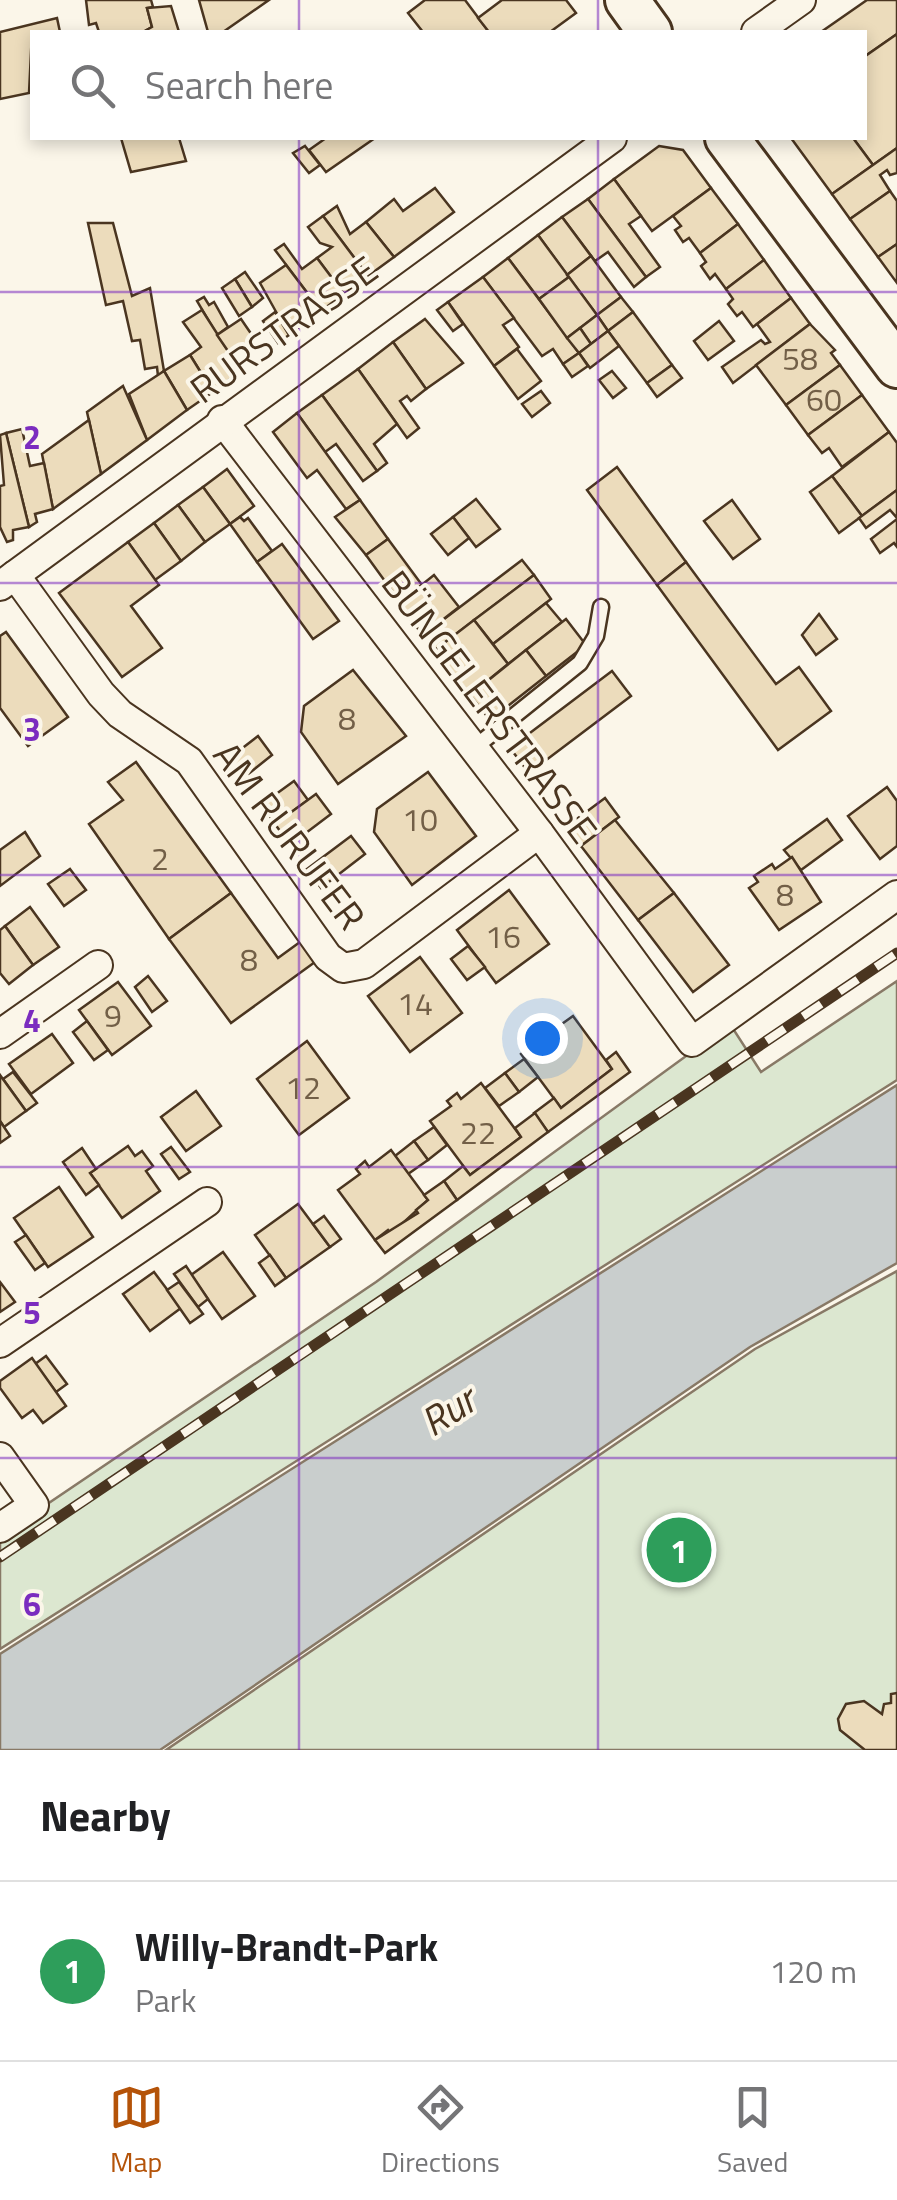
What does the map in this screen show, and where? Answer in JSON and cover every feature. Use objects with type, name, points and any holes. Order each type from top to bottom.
[{"type":"main road","points":[[626,0],[648,30]]},
{"type":"main road","points":[[728,140],[897,366]]},
{"type":"street","points":[[759,30],[801,0]]},
{"type":"street","name":"RURSTRASSE","points":[[8,580],[609,140]]},
{"type":"street","name":"BÜNGELERSTRASSE","points":[[222,420],[539,833],[692,1042],[897,895]]},
{"type":"street","name":"AM RURUFER","points":[[8,580],[120,714],[189,761],[328,957],[344,968],[364,964],[539,833]]},
{"type":"street","points":[[0,1034],[98,964]]},
{"type":"street","points":[[0,1343],[207,1202]]},
{"type":"street","points":[[0,1458],[34,1505],[0,1528]]},
{"type":"lane","points":[[474,748],[580,663],[596,636],[601,607]]},
{"type":"green space","points":[[897,981],[897,1080],[0,1649],[0,1536],[376,1282],[730,1024],[761,1072]]},
{"type":"green space","points":[[897,1271],[897,1750],[166,1750],[755,1349]]},
{"type":"water","name":"Rur","points":[[897,1085],[897,1263],[750,1347],[160,1750],[0,1750],[0,1654]]},
{"type":"building","points":[[86,0],[151,0],[153,7],[147,8],[152,27],[147,30],[98,30],[96,23],[89,25]]},
{"type":"building","points":[[199,0],[269,0],[226,30],[207,30]]},
{"type":"building","points":[[425,0],[465,0],[488,30],[421,30],[408,13]]},
{"type":"building","points":[[502,0],[566,0],[576,13],[553,30],[487,30],[478,18]]},
{"type":"building","points":[[867,0],[897,0],[897,34],[867,55],[867,30],[824,30]]},
{"type":"building","points":[[171,6],[178,30],[147,30],[152,27],[147,8]]},
{"type":"building","points":[[57,18],[60,30],[30,30],[29,93],[0,99],[0,32]]},
{"type":"building","points":[[897,34],[897,148],[873,165],[854,140],[867,140],[867,55]]},
{"type":"building","points":[[122,140],[180,140],[186,161],[131,172]]},
{"type":"building","points":[[323,140],[372,140],[326,172],[309,150]]},
{"type":"building","points":[[792,140],[854,140],[873,165],[832,194]]},
{"type":"building","points":[[305,146],[320,165],[309,173],[293,153]]},
{"type":"building","points":[[659,146],[683,150],[711,188],[652,231],[614,179]]},
{"type":"building","points":[[897,148],[897,173],[890,175],[887,170],[880,175],[890,191],[850,219],[832,194]]},
{"type":"building","points":[[614,179],[641,216],[629,224],[660,267],[646,277],[588,199]]},
{"type":"building","points":[[435,188],[454,212],[394,257],[366,222],[394,199],[403,211]]},
{"type":"building","points":[[711,188],[738,224],[700,253],[689,238],[683,242],[675,230],[681,226],[673,216]]},
{"type":"building","points":[[890,191],[897,201],[897,244],[878,257],[850,219]]},
{"type":"building","points":[[588,199],[646,277],[634,287],[608,252],[595,261],[562,217]]},
{"type":"building","points":[[337,206],[350,234],[366,222],[394,257],[368,276],[323,216]]},
{"type":"building","points":[[323,216],[368,276],[344,294],[317,258],[332,247],[320,243],[308,227]]},
{"type":"building","points":[[562,217],[591,256],[567,275],[538,235]]},
{"type":"building","points":[[88,223],[113,223],[132,296],[150,288],[164,371],[158,376],[157,367],[145,369],[140,340],[132,341],[123,301],[106,305]]},
{"type":"building","points":[[738,224],[764,260],[726,289],[715,274],[710,279],[701,266],[706,262],[700,253]]},
{"type":"building","points":[[538,235],[569,277],[539,299],[508,258]]},
{"type":"building","points":[[284,244],[302,269],[317,258],[344,294],[321,311],[275,250]]},
{"type":"building","points":[[897,244],[897,283],[878,257]]},
{"type":"building","points":[[591,256],[621,297],[597,315],[567,275]]},
{"type":"building","points":[[508,258],[579,353],[563,364],[553,349],[542,356],[483,277]]},
{"type":"building","points":[[764,260],[791,298],[753,327],[742,312],[737,316],[728,304],[733,299],[726,289]]},
{"type":"building","points":[[286,265],[321,311],[289,335],[260,283]]},
{"type":"building","points":[[245,272],[263,298],[252,307],[235,279]]},
{"type":"building","points":[[483,277],[514,318],[503,325],[519,347],[494,366],[448,302]]},
{"type":"building","points":[[569,277],[597,315],[567,338],[539,299]]},
{"type":"building","points":[[235,279],[252,307],[239,316],[222,288]]},
{"type":"building","points":[[204,297],[209,305],[214,302],[228,327],[217,335],[197,301]]},
{"type":"building","points":[[621,297],[633,312],[608,331],[597,315]]},
{"type":"building","points":[[791,298],[810,324],[733,383],[722,367],[761,340],[765,344],[770,342],[757,324]]},
{"type":"building","points":[[448,302],[463,324],[453,331],[437,310]]},
{"type":"building","points":[[202,310],[241,371],[213,392],[190,355],[201,347],[183,322]]},
{"type":"building","points":[[275,312],[289,335],[278,343],[263,321]]},
{"type":"building","points":[[633,312],[672,365],[647,383],[608,331]]},
{"type":"building","points":[[597,315],[608,331],[591,344],[580,328]]},
{"type":"building","points":[[241,319],[254,338],[230,354],[217,335]]},
{"type":"building","points":[[425,319],[463,363],[426,389],[393,342]]},
{"type":"building","points":[[719,321],[734,341],[708,360],[694,341]]},
{"type":"building","points":[[810,324],[835,350],[831,353],[840,365],[786,405],[756,365]]},
{"type":"building","points":[[580,328],[591,344],[579,353],[567,338]]},
{"type":"building","points":[[608,331],[619,346],[590,368],[579,353]]},
{"type":"building","points":[[393,342],[426,389],[411,401],[407,396],[400,401],[419,428],[407,438],[358,369]]},
{"type":"building","points":[[517,349],[541,381],[518,399],[494,366]]},
{"type":"building","points":[[579,353],[588,366],[572,377],[563,364]]},
{"type":"building","points":[[190,355],[213,392],[187,410],[164,371]]},
{"type":"building","points":[[672,365],[682,378],[657,397],[647,383]]},
{"type":"building","points":[[840,365],[862,395],[808,435],[786,405]]},
{"type":"building","points":[[358,369],[397,424],[374,444],[387,463],[377,471],[322,395]]},
{"type":"building","points":[[164,371],[187,410],[147,440],[129,394]]},
{"type":"building","points":[[612,371],[626,388],[613,398],[599,380]]},
{"type":"building","points":[[123,386],[147,440],[101,474],[87,412]]},
{"type":"building","points":[[541,391],[550,403],[532,417],[522,404]]},
{"type":"building","points":[[322,395],[377,471],[363,481],[336,444],[325,452],[297,413]]},
{"type":"building","points":[[862,395],[889,432],[842,467],[829,448],[822,453],[808,435]]},
{"type":"building","points":[[297,413],[360,500],[346,509],[317,470],[307,478],[273,432]]},
{"type":"building","points":[[89,420],[101,474],[53,509],[42,454]]},
{"type":"building","points":[[22,429],[30,466],[44,463],[53,509],[35,514],[37,522],[29,527],[6,433]]},
{"type":"building","points":[[889,432],[897,443],[897,490],[862,516],[832,476]]},
{"type":"building","points":[[6,433],[29,527],[13,530],[13,540],[7,542],[0,527],[0,486],[4,485],[0,435]]},
{"type":"building","points":[[617,467],[686,562],[657,585],[587,490]]},
{"type":"building","points":[[227,469],[254,506],[230,524],[203,487]]},
{"type":"building","points":[[832,476],[862,516],[839,533],[810,492]]},
{"type":"building","points":[[203,487],[230,524],[205,542],[178,505]]},
{"type":"building","points":[[897,490],[897,518],[890,510],[866,528],[859,518]]},
{"type":"building","points":[[476,499],[500,529],[476,547],[453,517]]},
{"type":"building","points":[[360,500],[388,539],[366,555],[335,517]]},
{"type":"building","points":[[732,500],[760,539],[733,559],[704,521]]},
{"type":"building","points":[[178,505],[205,542],[181,561],[154,523]]},
{"type":"building","points":[[240,517],[244,521],[248,518],[272,551],[257,562],[230,524]]},
{"type":"building","points":[[453,517],[469,538],[448,555],[431,534]]},
{"type":"building","points":[[897,519],[897,547],[894,543],[880,553],[871,539]]},
{"type":"building","points":[[154,523],[181,561],[155,580],[128,542]]},
{"type":"building","points":[[388,539],[422,585],[400,602],[366,555]]},
{"type":"building","points":[[128,542],[159,585],[131,606],[162,648],[122,677],[59,593]]},
{"type":"building","points":[[282,544],[339,621],[313,639],[257,562]]},
{"type":"building","points":[[522,560],[534,575],[435,650],[423,635]]},
{"type":"building","points":[[686,562],[776,684],[799,667],[831,711],[778,750],[657,585]]},
{"type":"building","points":[[434,575],[459,607],[423,635],[398,604]]},
{"type":"building","points":[[534,575],[551,599],[493,644],[474,620]]},
{"type":"building","points":[[546,603],[562,622],[508,664],[493,644]]},
{"type":"building","points":[[819,614],[837,639],[816,655],[802,635]]},
{"type":"building","points":[[566,619],[586,645],[546,676],[526,650]]},
{"type":"building","points":[[474,620],[508,664],[470,695],[435,650]]},
{"type":"building","points":[[6,632],[68,717],[28,746],[0,708],[0,636]]},
{"type":"building","points":[[526,650],[546,676],[490,720],[470,695]]},
{"type":"building","points":[[353,670],[406,736],[338,784],[301,732],[304,706]]},
{"type":"building","points":[[612,671],[631,696],[529,773],[510,748]]},
{"type":"building","points":[[258,736],[272,755],[242,779],[227,760]]},
{"type":"building","points":[[136,762],[231,893],[169,939],[89,824],[123,800],[108,782]]},
{"type":"building","points":[[428,772],[476,836],[412,885],[374,832],[377,809]]},
{"type":"building","points":[[294,781],[308,800],[275,824],[261,805]]},
{"type":"building","points":[[887,787],[897,801],[897,846],[880,859],[848,816]]},
{"type":"building","points":[[316,794],[331,814],[290,845],[275,824]]},
{"type":"building","points":[[605,798],[619,817],[581,846],[566,827]]},
{"type":"building","points":[[827,819],[842,840],[801,870],[784,850]]},
{"type":"building","points":[[615,820],[674,893],[638,920],[581,846]]},
{"type":"building","points":[[25,832],[40,856],[0,886],[0,850]]},
{"type":"building","points":[[351,836],[365,854],[321,888],[307,869]]},
{"type":"building","points":[[792,857],[821,902],[779,930],[749,888],[758,882],[754,876],[772,864],[775,869]]},
{"type":"building","points":[[70,869],[86,890],[64,906],[48,884]]},
{"type":"building","points":[[509,890],[549,944],[496,983],[457,930]]},
{"type":"building","points":[[231,893],[278,958],[300,942],[315,962],[231,1023],[169,939]]},
{"type":"building","points":[[674,893],[729,965],[693,992],[638,920]]},
{"type":"building","points":[[30,907],[59,947],[33,965],[5,926]]},
{"type":"building","points":[[5,926],[33,965],[9,984],[0,973],[0,930]]},
{"type":"building","points":[[468,946],[485,967],[467,980],[451,959]]},
{"type":"building","points":[[420,957],[462,1013],[410,1052],[368,996]]},
{"type":"building","points":[[148,976],[167,1001],[152,1012],[135,987]]},
{"type":"building","points":[[118,982],[151,1026],[112,1055],[79,1010]]},
{"type":"building","points":[[573,1016],[612,1069],[561,1108],[521,1054],[541,1038],[538,1034],[548,1026],[552,1031]]},
{"type":"building","points":[[87,1021],[108,1050],[94,1060],[73,1032]]},
{"type":"building","points":[[52,1034],[73,1063],[31,1094],[9,1064]]},
{"type":"building","points":[[307,1041],[349,1098],[299,1135],[257,1079]]},
{"type":"building","points":[[616,1052],[630,1072],[548,1132],[534,1113],[554,1098],[561,1108],[612,1069],[606,1060]]},
{"type":"building","points":[[524,1059],[538,1077],[519,1092],[505,1073]]},
{"type":"building","points":[[13,1072],[37,1103],[26,1111],[3,1079]]},
{"type":"building","points":[[505,1073],[519,1092],[499,1106],[485,1088]]},
{"type":"building","points":[[0,1075],[26,1111],[4,1127],[0,1121]]},
{"type":"building","points":[[481,1083],[521,1137],[470,1175],[430,1121],[451,1106],[447,1101],[457,1093],[461,1099]]},
{"type":"building","points":[[196,1091],[221,1126],[186,1151],[161,1117]]},
{"type":"building","points":[[535,1113],[548,1132],[457,1200],[444,1181],[463,1166],[470,1175],[521,1137],[515,1128]]},
{"type":"building","points":[[0,1121],[10,1136],[0,1143]]},
{"type":"building","points":[[434,1127],[447,1145],[428,1160],[414,1141]]},
{"type":"building","points":[[414,1141],[428,1160],[408,1174],[395,1156]]},
{"type":"building","points":[[128,1146],[135,1156],[142,1151],[153,1166],[146,1171],[160,1191],[122,1218],[90,1173]]},
{"type":"building","points":[[171,1147],[190,1172],[179,1179],[161,1154]]},
{"type":"building","points":[[82,1148],[96,1169],[90,1173],[99,1185],[86,1195],[63,1162]]},
{"type":"building","points":[[391,1150],[428,1200],[391,1234],[388,1230],[375,1240],[338,1190],[360,1174],[356,1169],[365,1161],[369,1167]]},
{"type":"building","points":[[444,1181],[457,1200],[385,1253],[375,1240],[418,1213],[416,1210],[428,1200],[424,1195]]},
{"type":"building","points":[[59,1187],[93,1237],[48,1267],[14,1218]]},
{"type":"building","points":[[298,1204],[330,1247],[286,1278],[255,1235]]},
{"type":"building","points":[[324,1216],[341,1239],[330,1247],[313,1224]]},
{"type":"building","points":[[26,1235],[45,1263],[35,1270],[15,1242]]},
{"type":"building","points":[[223,1252],[255,1296],[222,1319],[191,1275]]},
{"type":"building","points":[[270,1255],[286,1278],[275,1286],[259,1263]]},
{"type":"building","points":[[186,1266],[208,1299],[198,1307],[174,1274]]},
{"type":"building","points":[[154,1272],[181,1308],[150,1331],[123,1294]]},
{"type":"building","points":[[0,1282],[15,1302],[0,1312]]},
{"type":"building","points":[[179,1282],[203,1314],[190,1323],[167,1290]]},
{"type":"building","points":[[46,1356],[67,1384],[56,1392],[35,1364]]},
{"type":"building","points":[[32,1358],[66,1406],[43,1423],[33,1410],[22,1418],[0,1388],[0,1381]]},
{"type":"building","points":[[897,1693],[897,1750],[865,1750],[840,1730],[838,1719],[846,1704],[864,1701],[882,1714],[884,1704],[891,1703],[891,1694]]},
{"type":"railway","points":[[0,1557],[897,953]]},
{"type":"place","name":"Willy-Brandt-Park","points":[[679,1550]]}]
